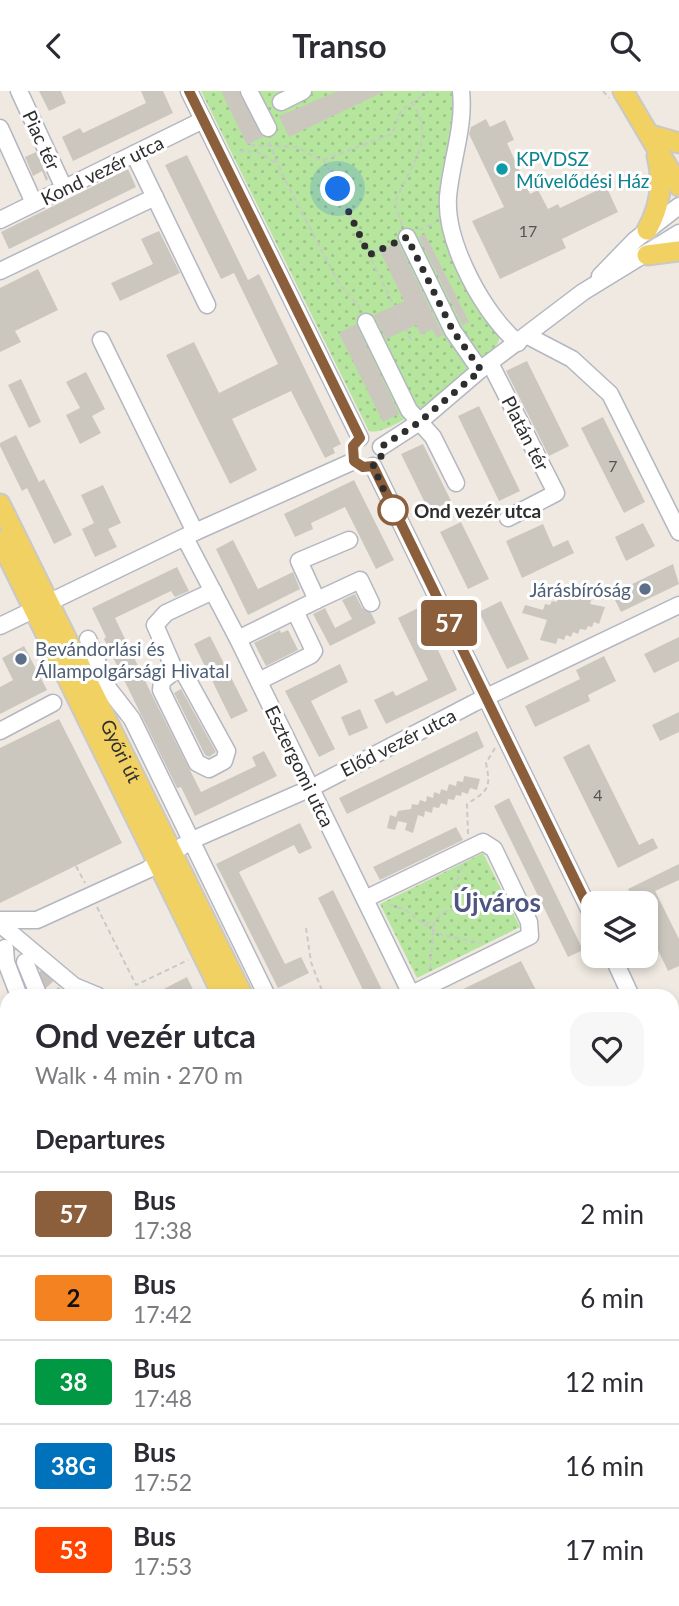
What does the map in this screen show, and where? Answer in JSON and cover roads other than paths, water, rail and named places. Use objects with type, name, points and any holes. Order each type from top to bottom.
[{"type":"main road","points":[[623,91],[679,186]]},
{"type":"main road","points":[[651,135],[679,143]]},
{"type":"main road","points":[[647,230],[654,217],[662,176],[651,135]]},
{"type":"main road","points":[[647,255],[679,251]]},
{"type":"main road","name":"Győri út","points":[[0,504],[114,769],[239,989]]},
{"type":"main road","name":"Győri út","points":[[0,540],[42,605]]},
{"type":"main road","name":"Győri út","points":[[163,857],[220,989]]},
{"type":"street","name":"Piac tér","points":[[19,91],[64,188]]},
{"type":"street","points":[[189,91],[360,438]]},
{"type":"street","points":[[249,91],[267,132]]},
{"type":"street","points":[[461,91],[461,123],[448,199],[451,229],[494,320],[523,340],[572,359],[602,384],[625,419],[679,532]]},
{"type":"street","name":"Kond vezér utca","points":[[0,220],[203,120]]},
{"type":"street","name":"Piac tér","points":[[0,128],[34,203]]},
{"type":"street","points":[[134,154],[207,305]]},
{"type":"street","points":[[0,271],[155,197]]},
{"type":"street","points":[[381,447],[418,423],[485,366],[523,340],[583,292],[647,230],[679,206]]},
{"type":"street","points":[[583,292],[679,233]]},
{"type":"street","points":[[407,237],[453,331],[485,366]]},
{"type":"street","points":[[366,322],[418,423],[433,437],[456,483]]},
{"type":"street","name":"Esztergomi utca","points":[[101,340],[213,591],[368,897],[409,989]]},
{"type":"street","name":"Platán tér","points":[[485,366],[556,493],[508,518]]},
{"type":"street","points":[[370,437],[381,447],[381,458],[373,466],[363,467],[354,461],[353,446],[360,438],[370,437]]},
{"type":"street","points":[[0,626],[190,535],[354,461]]},
{"type":"street","points":[[373,466],[581,892]]},
{"type":"street","points":[[317,600],[299,561],[349,540]]},
{"type":"street","points":[[238,639],[360,580],[371,603]]},
{"type":"street","points":[[175,671],[157,632],[157,621],[166,613],[213,591]]},
{"type":"street","name":"Előd vezér utca","points":[[0,922],[37,920],[91,895],[190,841],[311,788],[487,698],[679,605]]},
{"type":"street","points":[[259,681],[314,651],[295,611]]},
{"type":"street","name":"Győri út","points":[[88,639],[108,688],[132,719],[264,989]]},
{"type":"street","points":[[175,671],[184,673],[196,690],[227,751],[224,761],[209,769],[197,763],[161,690],[162,681],[175,671]]},
{"type":"street","points":[[0,731],[54,703]]},
{"type":"street","points":[[368,897],[475,846],[488,843],[531,928],[530,936],[424,989]]},
{"type":"street","points":[[0,922],[74,986],[81,989]]},
{"type":"street","points":[[5,948],[6,962],[16,989]]},
{"type":"street","points":[[25,962],[36,989]]},
{"type":"street","points":[[618,968],[628,989]]},
{"type":"tunnel","points":[[0,944],[25,962],[50,989]]},
{"type":"place","name":"KPVDSZ Művelődési Ház","points":[[502,169]]},
{"type":"place","name":"Ond vezér utca","points":[[393,510]]},
{"type":"place","name":"Járásbíróság","points":[[645,589]]},
{"type":"place","name":"Bevándorlási és Állampolgársági Hivatal","points":[[21,659]]},
{"type":"district","name":"Újváros","points":[[497,902]]}]
